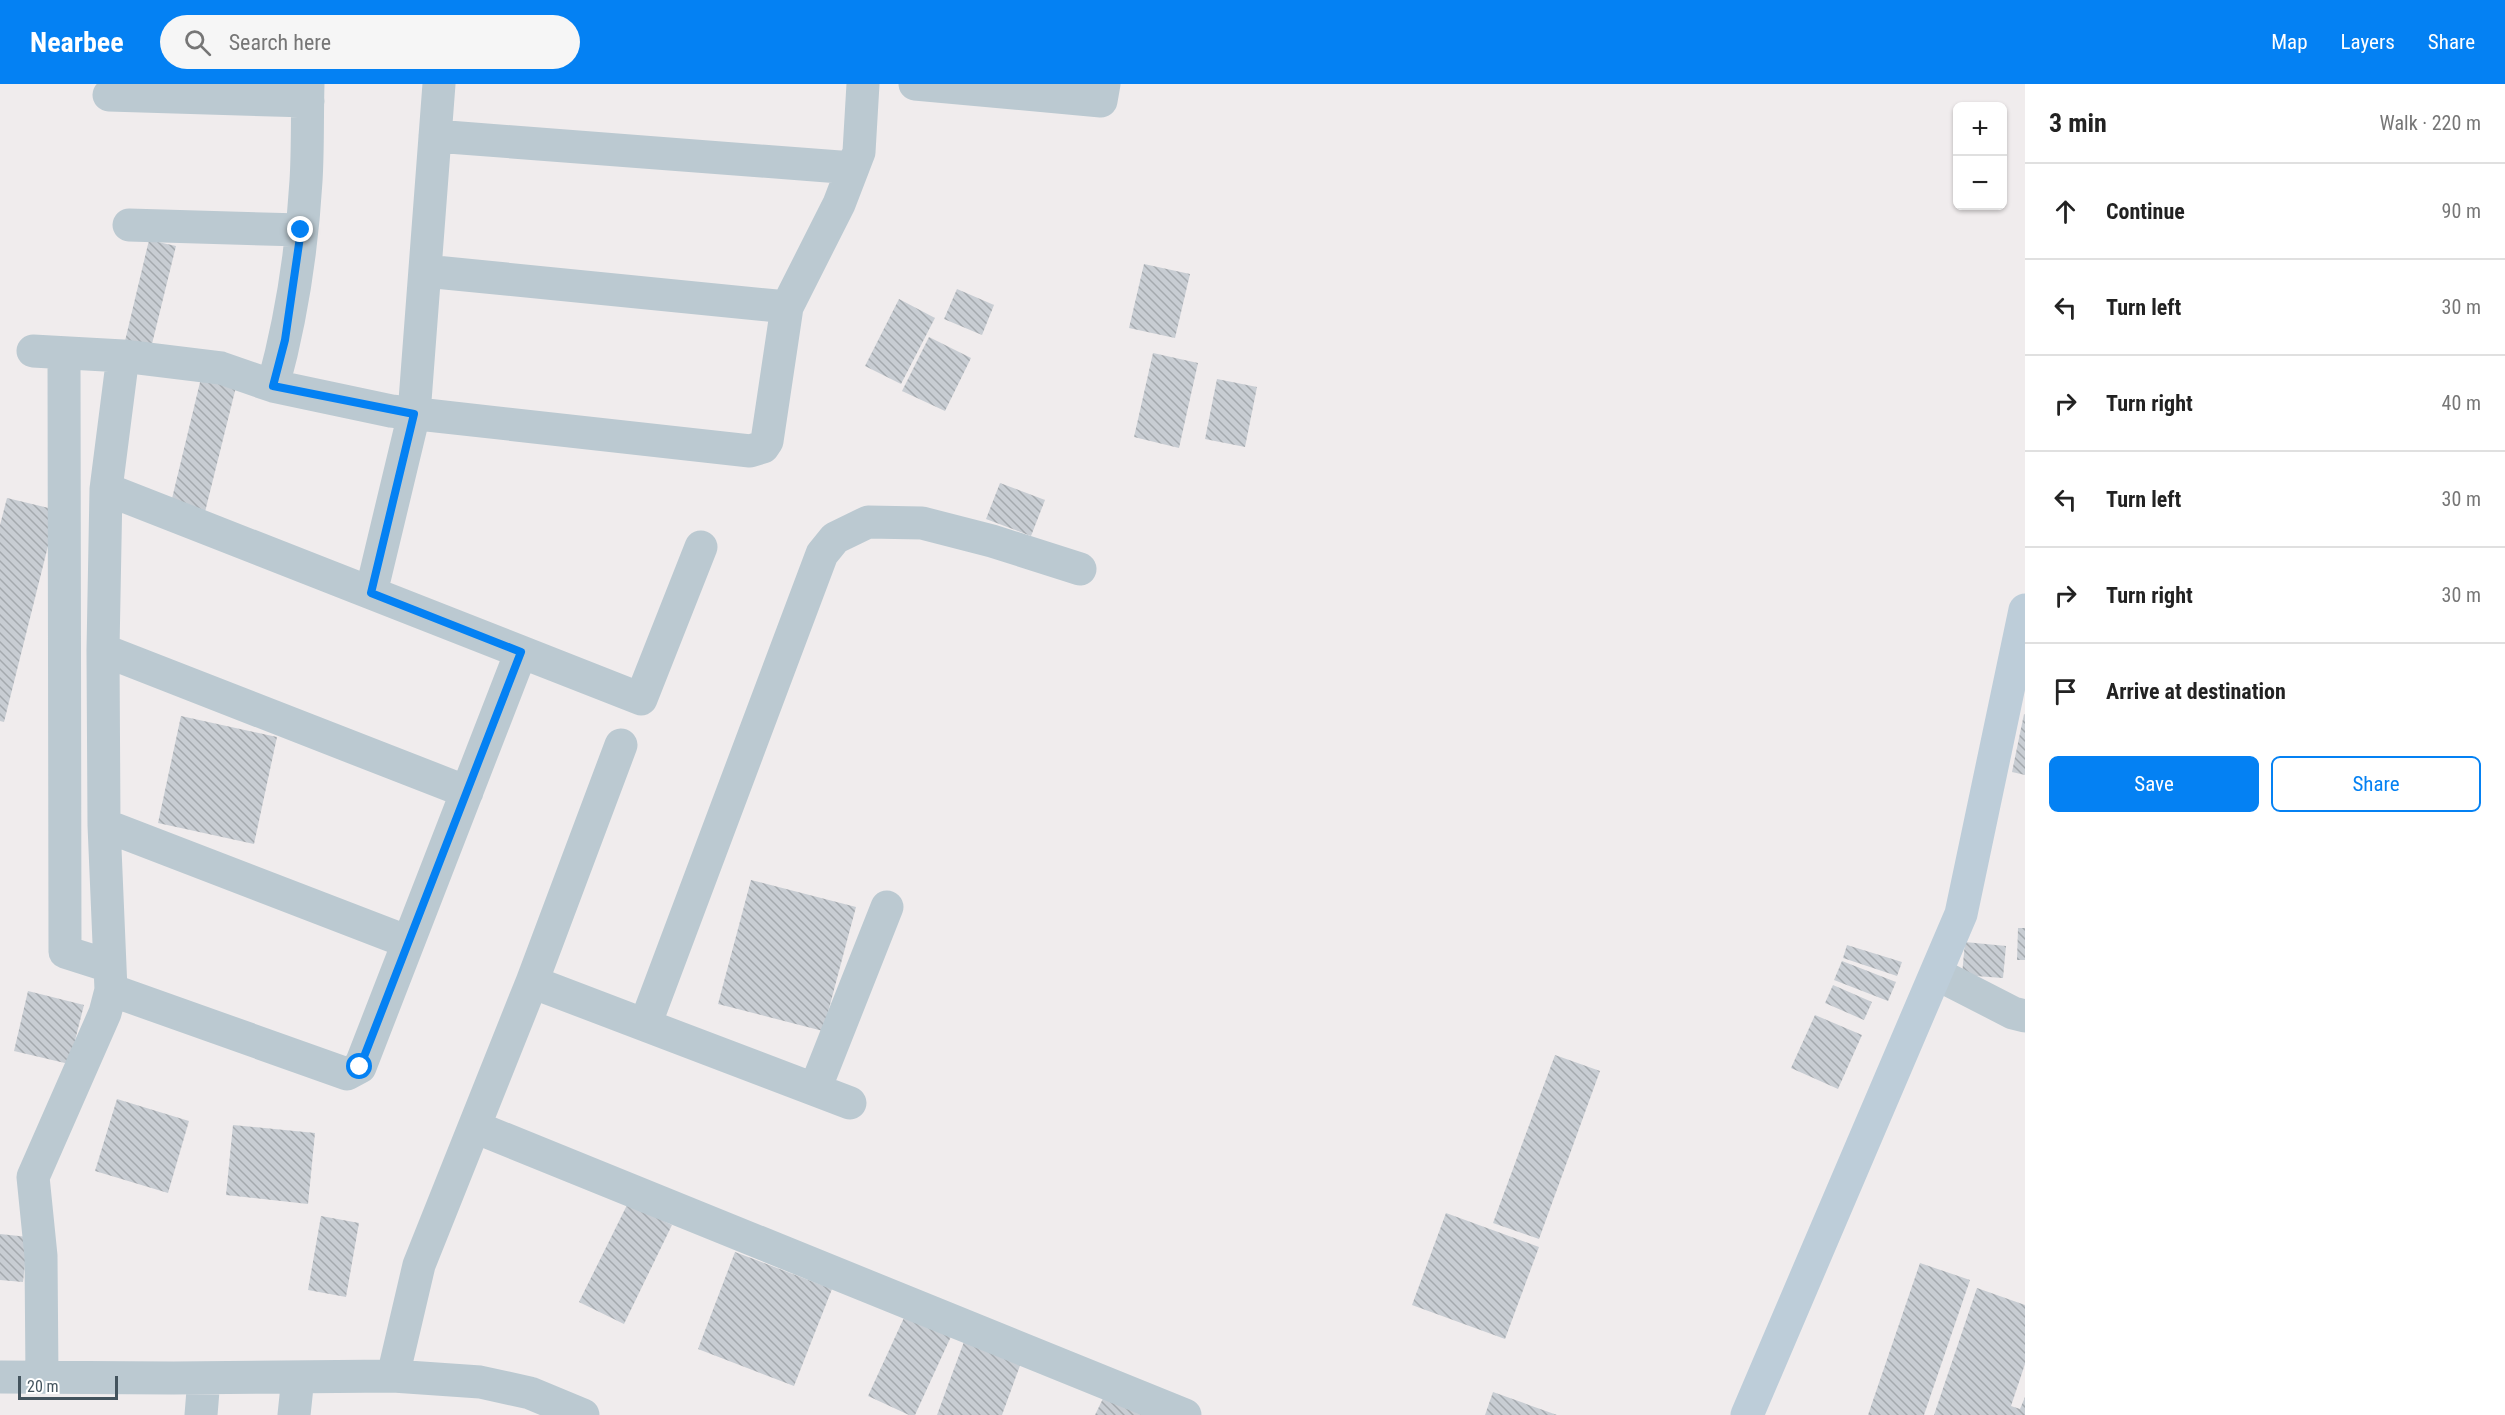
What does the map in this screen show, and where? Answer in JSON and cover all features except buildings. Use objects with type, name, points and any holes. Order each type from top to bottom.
[{"type":"street","points":[[371,593],[414,414],[439,84]]},
{"type":"street","points":[[521,652],[360,1067],[346,1074],[110,978],[65,952],[49,352],[123,356],[221,368],[273,386],[414,414],[750,451],[763,447],[767,441],[787,307],[839,204],[859,152],[863,84]]},
{"type":"street","points":[[915,84],[1101,100],[1104,84]]},
{"type":"street","points":[[109,95],[308,92],[306,182],[301,230],[285,340],[273,386]]},
{"type":"street","points":[[435,136],[853,168]]},
{"type":"street","points":[[129,225],[301,230]]},
{"type":"street","points":[[424,272],[787,307]]},
{"type":"street","points":[[42,1377],[41,1256],[33,1177],[105,1012],[110,978],[104,825],[103,650],[106,489],[123,356]]},
{"type":"street","points":[[106,489],[641,699],[701,546]]},
{"type":"street","points":[[645,1025],[822,554],[835,538],[868,522],[922,523],[992,541],[1080,569]]},
{"type":"street","points":[[1747,1415],[1961,914],[2025,610]]},
{"type":"street","points":[[103,650],[467,792]]},
{"type":"street","points":[[393,1376],[419,1265],[532,982],[621,745]]},
{"type":"street","points":[[104,825],[408,942]]},
{"type":"street","points":[[815,1089],[887,907]]},
{"type":"street","points":[[65,908],[107,911]]},
{"type":"street","points":[[1937,974],[2025,1016]]},
{"type":"street","points":[[532,982],[850,1103]]},
{"type":"street","points":[[475,1127],[1185,1415]]},
{"type":"street","points":[[0,1377],[393,1376],[480,1382],[530,1393],[583,1415]]},
{"type":"street","points":[[294,1415],[298,1377]]},
{"type":"street","points":[[201,1415],[204,1378]]},
{"type":"route","points":[[301,230],[285,340],[273,386],[414,414],[371,593],[521,652],[360,1067]]}]
